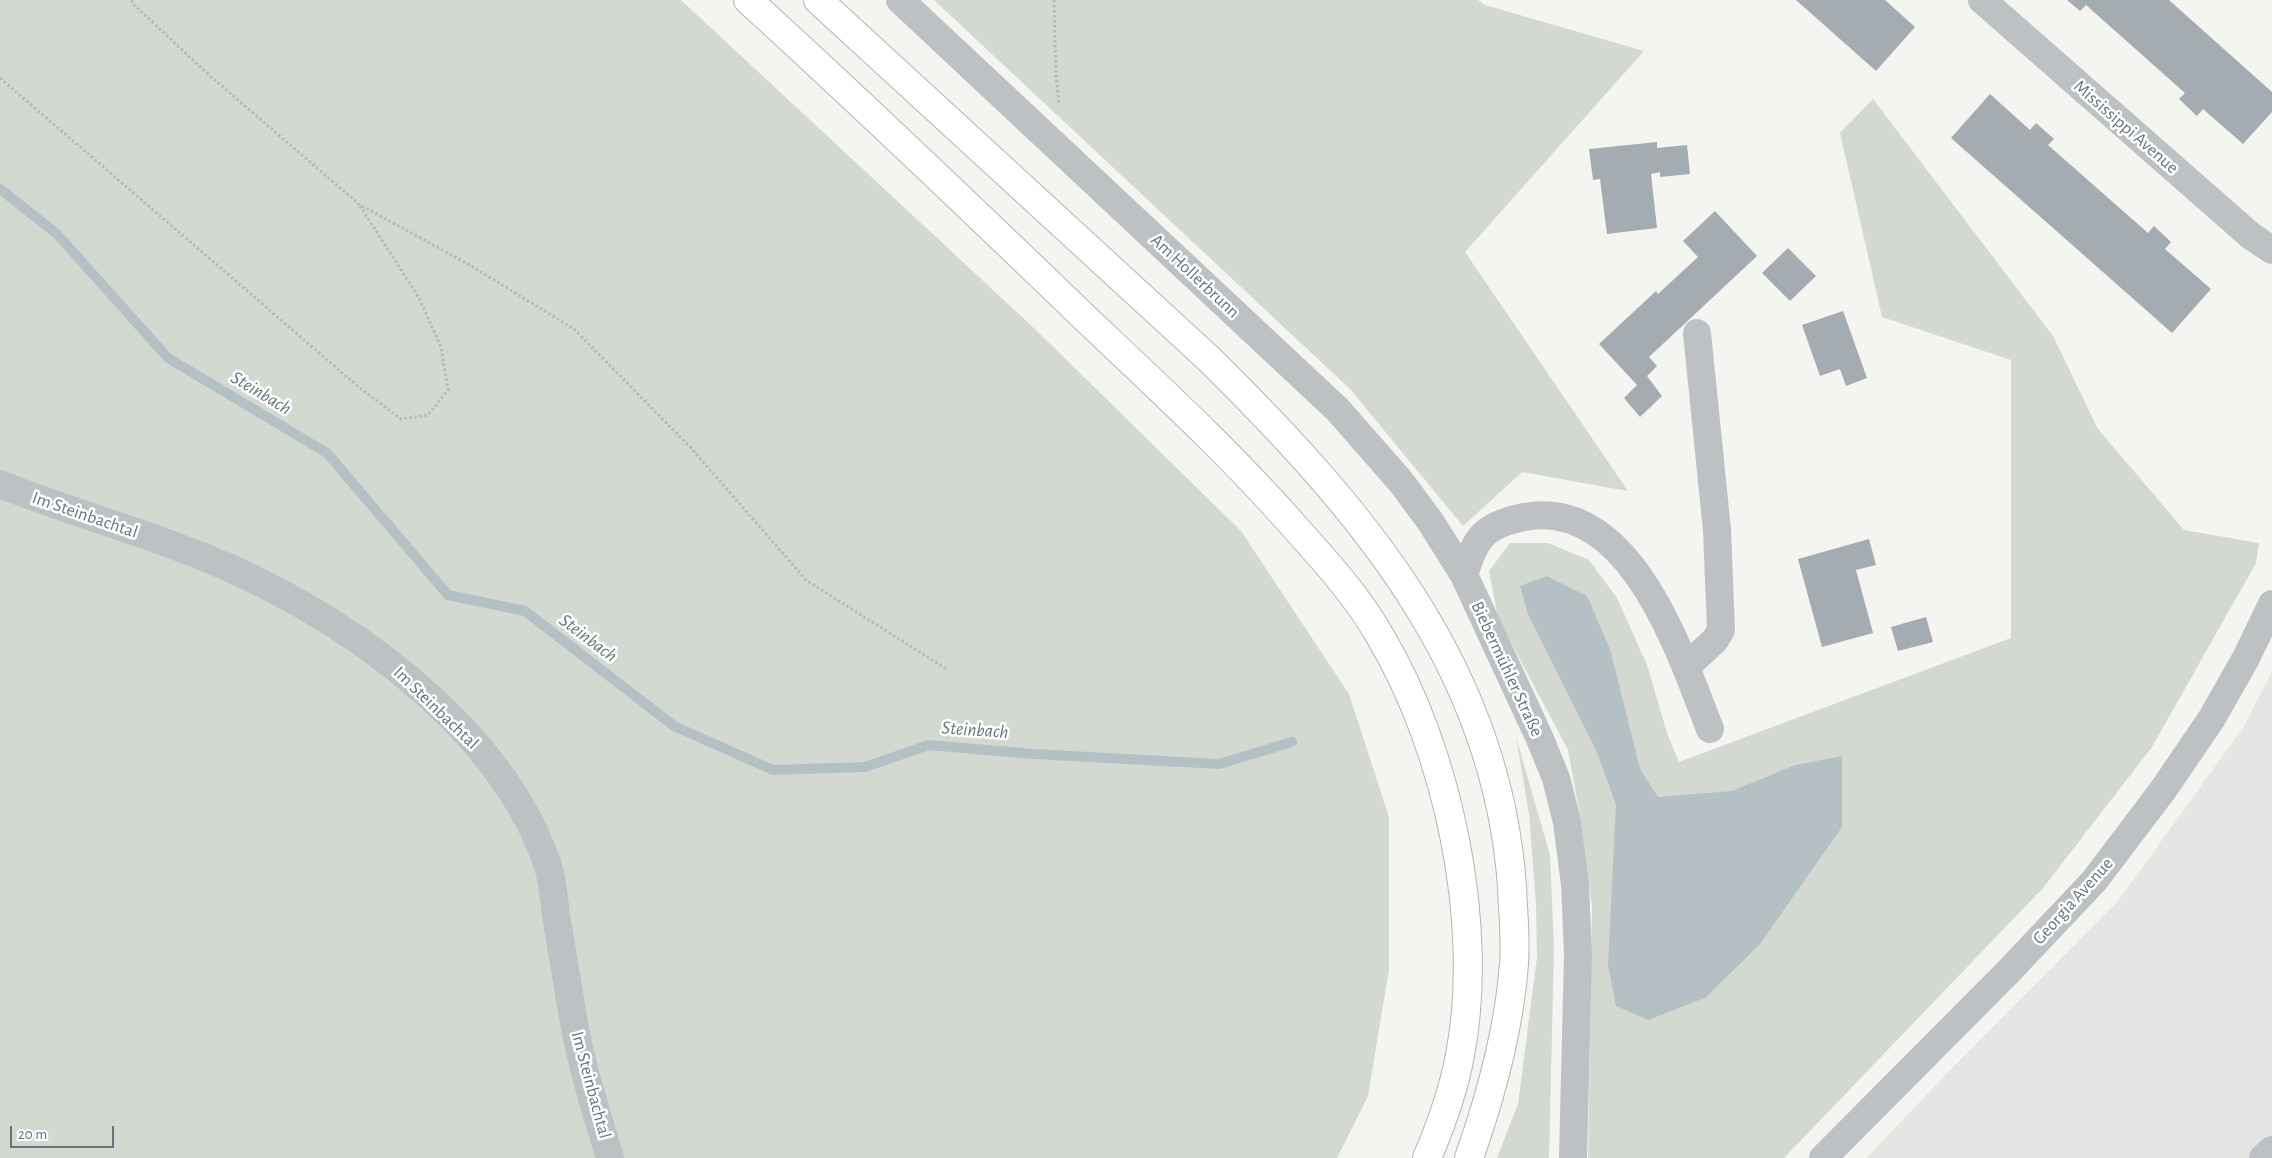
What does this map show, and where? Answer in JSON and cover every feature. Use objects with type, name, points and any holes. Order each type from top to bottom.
[{"type":"main road","points":[[748,0],[890,130],[1202,428],[1268,496],[1330,566],[1380,634],[1409,693],[1431,751],[1452,824],[1464,898],[1468,979],[1460,1055],[1448,1101],[1427,1158]]},
{"type":"main road","points":[[818,0],[1179,330],[1263,413],[1350,509],[1387,559],[1421,612],[1447,658],[1471,708],[1489,758],[1502,807],[1511,878],[1514,964],[1505,1029],[1492,1084],[1469,1158]]},
{"type":"street","name":"Am Hollerbrunn","points":[[900,0],[1338,410],[1401,482],[1430,521],[1464,575]]},
{"type":"street","name":"Mississippi Avenue","points":[[1982,0],[2252,236],[2272,250]]},
{"type":"street","points":[[1686,667],[1715,640],[1721,630],[1717,530],[1697,333]]},
{"type":"street","name":"Im Steinbachtal","points":[[0,484],[207,558],[308,606],[392,665],[461,726],[506,781],[535,833],[549,869],[575,1028],[610,1158]]},
{"type":"street","points":[[1464,575],[1471,550],[1486,531],[1507,520],[1535,515],[1562,517],[1588,528],[1613,544],[1644,584],[1686,667],[1710,729]]},
{"type":"street","name":"Biebermühler Straße","points":[[1464,575],[1540,739],[1556,778],[1568,822],[1575,884],[1578,954],[1573,1158]]},
{"type":"street","name":"Georgia Avenue","points":[[1823,1158],[2008,972],[2094,881],[2163,790],[2212,718],[2246,658],[2272,604]]},
{"type":"street","points":[[2263,1158],[2272,1150]]},
{"type":"path","points":[[132,0],[132,3],[209,75],[360,205],[468,264],[574,329],[691,448],[806,580],[948,670]]},
{"type":"path","points":[[1054,0],[1056,76],[1060,105]]},
{"type":"path","points":[[0,78],[360,388],[401,419],[428,415],[448,390],[441,347],[419,298],[360,205]]},
{"type":"shaded area","points":[[0,0],[681,0],[1036,330],[1241,531],[1349,694],[1389,817],[1389,969],[1368,1096],[1337,1158],[0,1158]]},
{"type":"shaded area","points":[[934,0],[1478,0],[1485,5],[1644,51],[1465,252],[1628,491],[1522,472],[1463,526],[1350,389]]},
{"type":"shaded area","points":[[1873,99],[2053,336],[2098,429],[2184,530],[2259,543],[2256,563],[2152,747],[2043,888],[1784,1158],[1588,1158],[1592,906],[1581,821],[1568,750],[1498,618],[1489,571],[1510,543],[1548,543],[1589,560],[1617,598],[1647,665],[1667,733],[1679,762],[2011,638],[2011,360],[1882,317],[1840,133]]},
{"type":"shaded area","points":[[1547,576],[1587,596],[1610,649],[1640,769],[1658,797],[1732,791],[1795,765],[1842,756],[1842,827],[1760,944],[1705,998],[1648,1020],[1616,1006],[1608,965],[1616,805],[1597,752],[1528,614],[1520,586]]},
{"type":"shaded area","points":[[2272,671],[2272,1158],[1866,1158],[1957,1063],[2118,901],[2244,726]]},
{"type":"shaded area","points":[[1516,737],[1550,855],[1554,948],[1549,1158],[1497,1158],[1518,1104],[1537,957],[1536,904],[1529,814]]},
{"type":"building","points":[[1796,0],[1885,0],[1915,27],[1876,71]]},
{"type":"building","points":[[2067,0],[2169,0],[2272,92],[2272,112],[2243,144],[2203,109],[2197,116],[2179,99],[2185,93],[2086,5],[2080,11]]},
{"type":"building","points":[[1990,94],[2030,130],[2036,123],[2054,139],[2048,145],[2148,233],[2154,226],[2171,242],[2165,249],[2211,289],[2172,333],[1951,138]]},
{"type":"building","points":[[1657,142],[1657,148],[1687,145],[1690,174],[1660,177],[1660,172],[1651,174],[1657,228],[1607,234],[1600,179],[1593,180],[1589,149]]},
{"type":"building","points":[[1715,211],[1757,256],[1649,357],[1657,366],[1647,376],[1662,396],[1640,417],[1624,398],[1637,385],[1599,344],[1656,291],[1658,294],[1698,257],[1683,241]]},
{"type":"building","points":[[1788,248],[1816,276],[1790,301],[1762,273]]},
{"type":"building","points":[[1843,311],[1867,378],[1846,386],[1840,369],[1820,376],[1802,325]]},
{"type":"building","points":[[1869,539],[1876,565],[1856,570],[1873,633],[1822,647],[1798,559]]},
{"type":"building","points":[[1926,617],[1933,642],[1898,651],[1891,627]]},
{"type":"waterway","name":"Steinbach","points":[[0,189],[57,234],[168,358],[327,453],[448,595],[525,611],[674,726],[773,770],[865,767],[929,745],[1034,754],[1219,764],[1292,742]]}]
